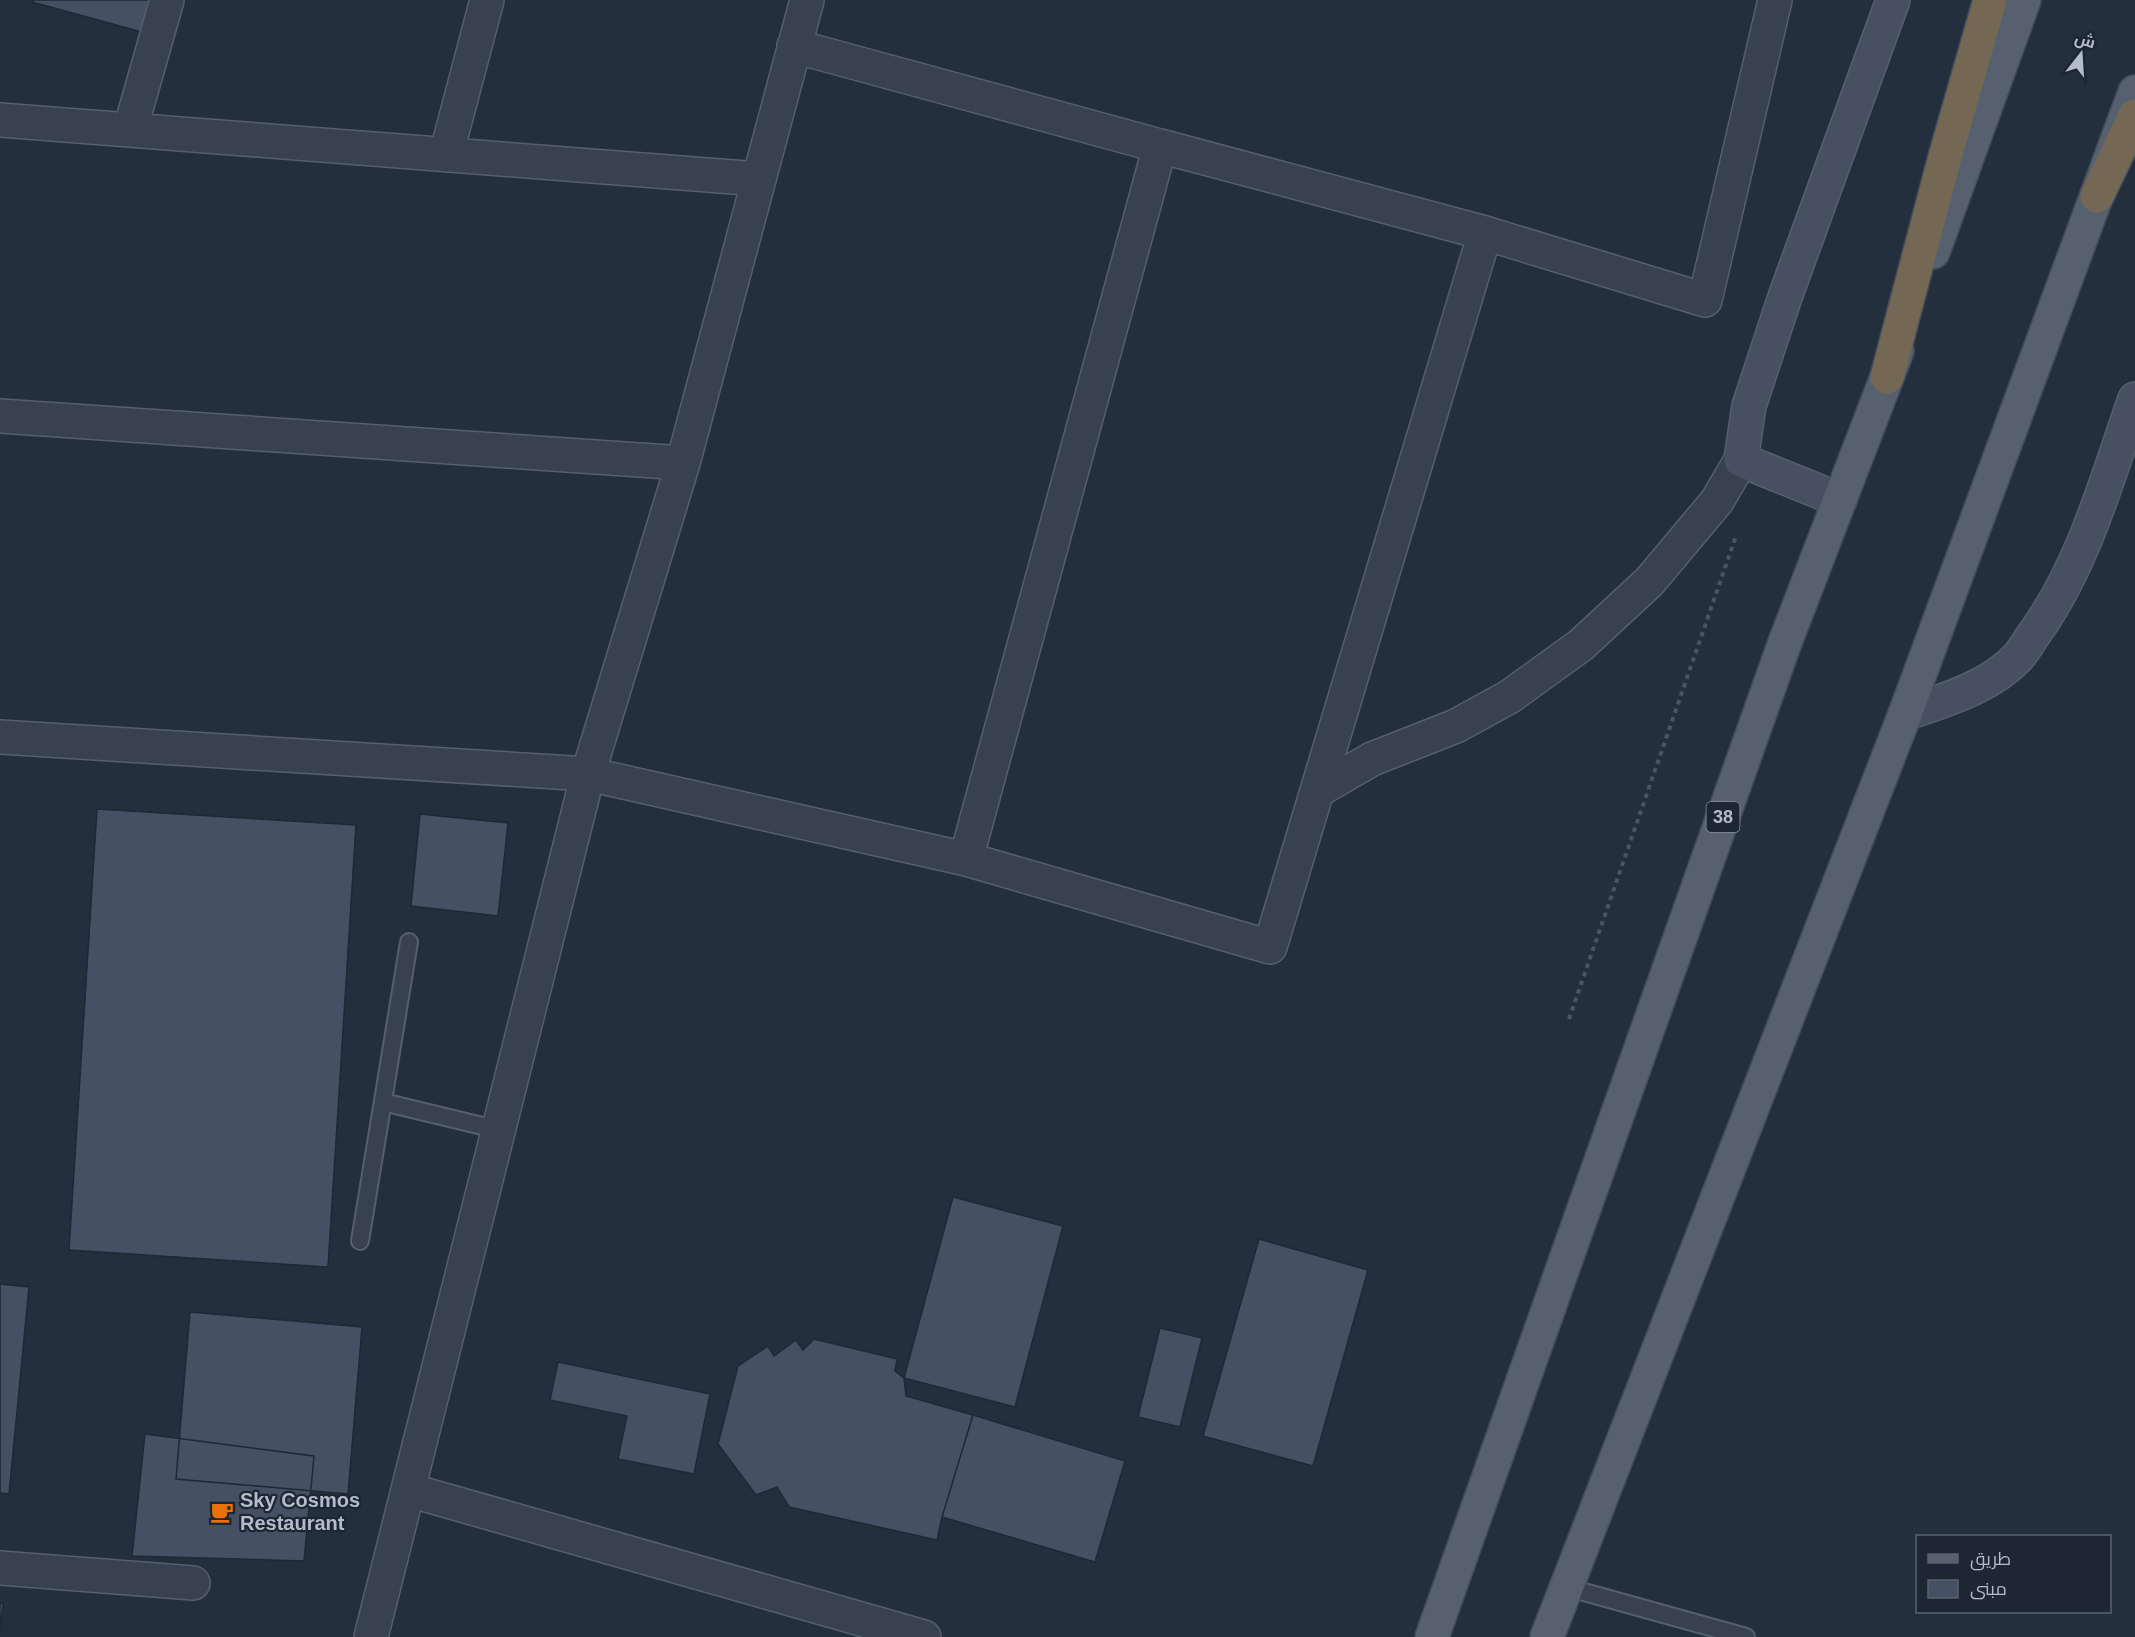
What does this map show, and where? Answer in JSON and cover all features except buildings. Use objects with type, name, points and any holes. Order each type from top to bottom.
[{"type":"highway","points":[[1887,377],[1944,158],[1990,0]]},
{"type":"highway","points":[[2097,196],[2135,116]]},
{"type":"main road","name":"38","points":[[1432,1637],[1780,656],[1887,377],[2024,0]]},
{"type":"main road","points":[[1547,1637],[1905,714],[2135,92]]},
{"type":"street","points":[[130,130],[167,0]]},
{"type":"street","points":[[446,155],[487,0]]},
{"type":"street","points":[[371,1637],[588,774],[683,464],[807,0]]},
{"type":"street","points":[[794,46],[1485,233],[1705,300],[1775,0]]},
{"type":"street","points":[[1317,791],[1372,759],[1456,726],[1509,697],[1581,645],[1650,581],[1717,501],[1741,460],[1749,406],[1785,297],[1893,0]]},
{"type":"street","points":[[0,120],[759,179]]},
{"type":"street","points":[[966,859],[1160,146]]},
{"type":"street","points":[[0,737],[588,774],[966,859],[1270,946],[1485,233]]},
{"type":"street","points":[[1905,714],[1951,698],[1987,681],[2018,657],[2052,609],[2082,546],[2135,399]]},
{"type":"street","points":[[0,416],[683,464]]},
{"type":"street","points":[[1741,460],[1840,500]]},
{"type":"street","points":[[409,1490],[924,1637]]},
{"type":"street","points":[[0,1568],[193,1583]]},
{"type":"lane","points":[[360,1241],[409,942]]},
{"type":"lane","points":[[383,1102],[499,1130]]},
{"type":"lane","points":[[1566,1587],[1746,1637]]},
{"type":"place","name":"Sky Cosmos Restaurant","points":[[222,1512]]}]
